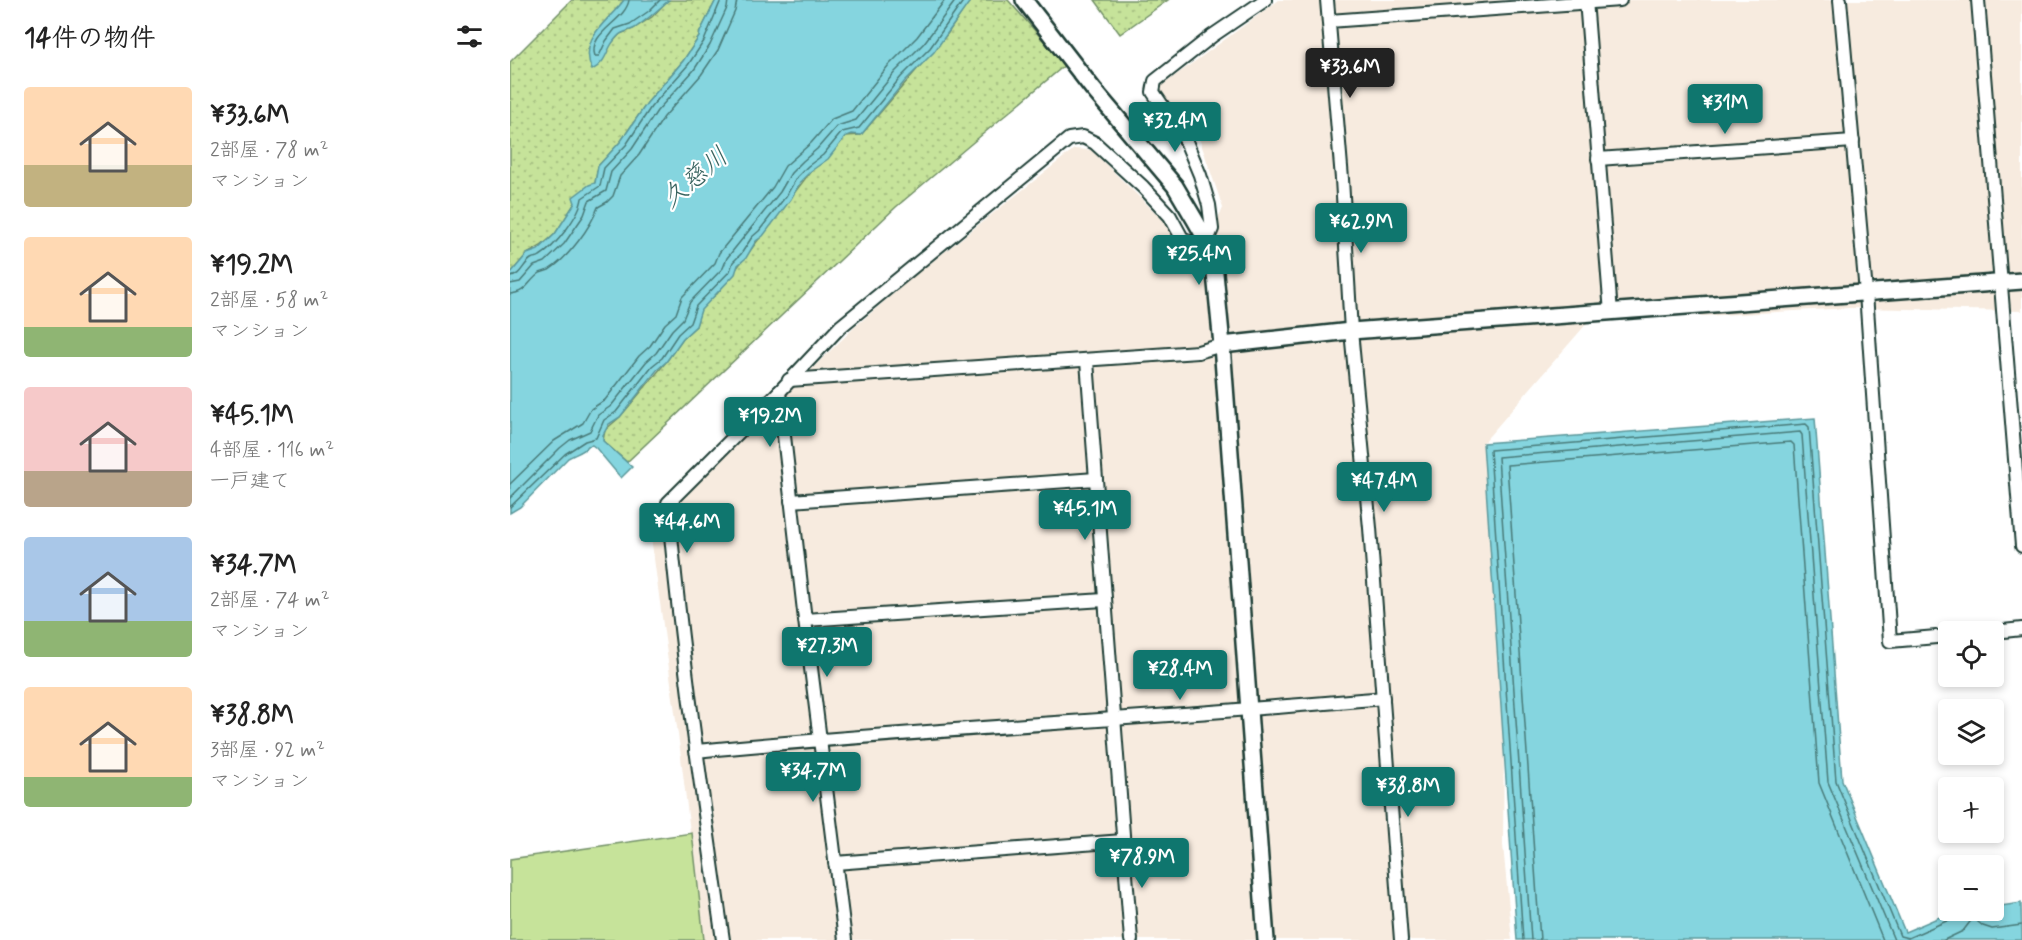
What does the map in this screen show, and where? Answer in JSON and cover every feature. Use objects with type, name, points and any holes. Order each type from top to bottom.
[{"type":"street","points":[[1024,0],[1093,89],[1175,186],[1207,241],[1214,263],[1266,940]]},
{"type":"street","points":[[1207,241],[1212,229],[1209,205],[1200,175],[1185,139],[1153,92],[1155,81],[1212,36],[1265,0]]},
{"type":"street","points":[[1327,0],[1342,179],[1351,331],[1370,528],[1401,940]]},
{"type":"street","points":[[1329,21],[1620,0]]},
{"type":"street","points":[[1840,0],[1866,293],[1890,641],[1938,637]]},
{"type":"street","points":[[1978,0],[2022,546]]},
{"type":"street","points":[[1586,1],[1611,313]]},
{"type":"street","points":[[723,940],[676,595],[668,503],[779,392],[840,327],[1069,139],[1083,137],[1095,143],[1150,194],[1170,216],[1182,238],[1194,244],[1207,241]]},
{"type":"street","points":[[1598,159],[1853,141]]},
{"type":"street","points":[[789,380],[1198,352],[1222,345],[1351,331],[2022,280]]},
{"type":"street","points":[[1087,361],[1131,940]]},
{"type":"street","points":[[779,392],[845,940]]},
{"type":"street","points":[[791,501],[1096,479]]},
{"type":"street","points":[[805,620],[1104,600]]},
{"type":"street","points":[[2004,631],[2022,629]]},
{"type":"street","points":[[696,751],[820,739],[1248,711],[1383,698]]},
{"type":"street","points":[[835,863],[1123,841]]},
{"type":"shaded area","points":[[1279,0],[2022,0],[2022,311],[1850,308],[1703,316],[1602,306],[1483,443],[1504,734],[1503,845],[1512,940],[703,940],[648,515],[790,390],[857,325],[908,281],[1074,149],[1091,150],[1201,257],[1223,208],[1196,129],[1153,92]]},
{"type":"green space","points":[[572,0],[624,0],[616,12],[608,18],[588,49],[611,44],[620,34],[652,17],[668,0],[716,0],[699,37],[683,61],[647,103],[621,141],[598,166],[595,183],[575,203],[555,234],[527,254],[510,274],[510,62]]},
{"type":"green space","points":[[970,0],[1008,0],[1065,65],[896,207],[627,462],[603,441],[605,430],[620,417],[683,338],[696,326],[700,310],[717,294],[811,171],[846,136],[861,135],[948,33]]},
{"type":"green space","points":[[1095,0],[1168,0],[1120,34]]},
{"type":"green space","points":[[692,833],[704,940],[510,940],[510,859]]},
{"type":"water","points":[[624,0],[669,0],[635,28],[620,34],[601,63],[592,70],[589,58],[591,39]]},
{"type":"water","name":"久慈川","points":[[716,0],[971,0],[934,52],[905,81],[861,135],[846,136],[828,159],[801,181],[791,199],[763,236],[756,241],[746,258],[738,265],[735,274],[701,310],[696,326],[683,338],[620,417],[609,424],[603,435],[603,441],[632,467],[621,478],[596,448],[592,445],[588,446],[568,458],[520,507],[510,513],[510,274],[527,254],[538,250],[555,234],[575,203],[573,197],[595,183],[598,166],[621,141],[647,103],[683,61],[699,37]]},
{"type":"water","points":[[1815,418],[1842,780],[1905,932],[1938,918],[1938,921],[2004,921],[2004,906],[2021,903],[2022,940],[1517,940],[1483,443]]}]
